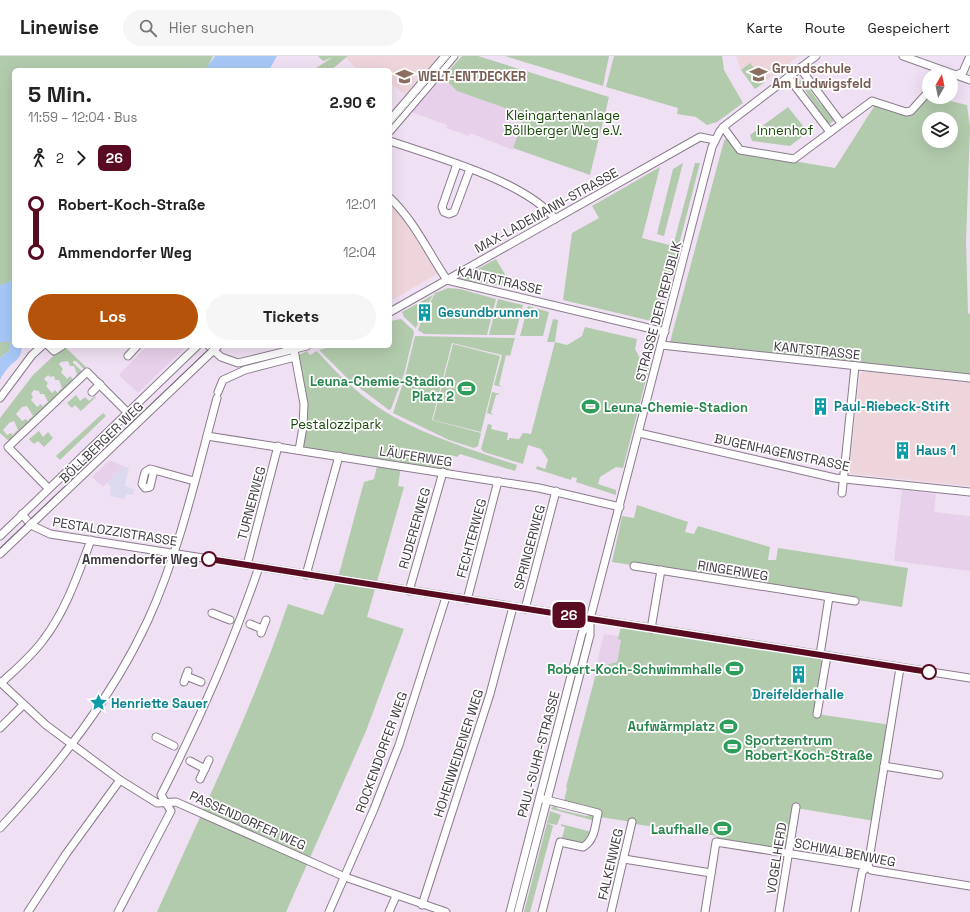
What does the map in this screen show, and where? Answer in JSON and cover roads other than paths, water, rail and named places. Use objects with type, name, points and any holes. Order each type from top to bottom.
[{"type":"street","points":[[392,118],[445,56]]},
{"type":"street","points":[[392,129],[454,56]]},
{"type":"street","points":[[816,56],[723,127],[740,150],[794,159],[872,101],[906,112],[911,111],[922,99]]},
{"type":"street","points":[[903,56],[932,68]]},
{"type":"street","points":[[958,75],[963,72],[970,56]]},
{"type":"street","points":[[800,68],[841,123]]},
{"type":"street","points":[[788,77],[830,132]]},
{"type":"street","points":[[958,78],[970,80]]},
{"type":"street","name":"STRASSE DER REPUBLIK","points":[[590,619],[715,140],[723,127]]},
{"type":"street","name":"MAX-LADEMANN-STRASSE","points":[[392,311],[700,137],[715,140]]},
{"type":"street","points":[[392,142],[470,169],[518,191],[555,219]]},
{"type":"street","points":[[457,164],[442,207],[444,212],[449,214],[454,212],[470,169]]},
{"type":"street","points":[[392,200],[417,228],[447,280]]},
{"type":"street","name":"KANTSTRASSE","points":[[447,280],[665,332]]},
{"type":"street","name":"KANTSTRASSE","points":[[661,345],[970,378]]},
{"type":"street","points":[[0,398],[32,355],[40,348]]},
{"type":"street","points":[[128,356],[135,348]]},
{"type":"street","name":"BÖLLBERGER WEG","points":[[1,533],[195,348]]},
{"type":"street","name":"BÖLLBERGER WEG","points":[[0,554],[212,348]]},
{"type":"street","points":[[214,348],[225,359],[238,363],[295,353]]},
{"type":"street","points":[[0,828],[26,800],[93,717],[136,646],[157,599],[173,553],[207,436],[217,395],[223,380],[245,370],[295,353],[303,348]]},
{"type":"street","points":[[295,353],[304,404],[303,427],[299,450]]},
{"type":"street","points":[[842,492],[855,366]]},
{"type":"street","points":[[48,488],[8,448],[87,372],[128,412]]},
{"type":"street","points":[[92,392],[100,384]]},
{"type":"street","name":"BUGENHAGENSTRASSE","points":[[638,433],[844,479],[970,492]]},
{"type":"street","name":"LÄUFERWEG","points":[[207,436],[498,481],[556,491],[620,507]]},
{"type":"street","name":"TURNERWEG","points":[[247,565],[278,446]]},
{"type":"street","points":[[306,574],[339,456]]},
{"type":"street","points":[[154,470],[194,481]]},
{"type":"street","name":"RUDERERWEG","points":[[409,591],[442,472]]},
{"type":"street","name":"FECHTERWEG","points":[[467,600],[498,481]]},
{"type":"street","name":"SPRINGERWEG","points":[[525,609],[556,491]]},
{"type":"street","name":"PESTALOZZISTRASSE","points":[[22,514],[31,525],[50,534],[970,678]]},
{"type":"street","points":[[1,683],[35,651],[55,624],[73,586],[90,540]]},
{"type":"street","name":"RINGERWEG","points":[[634,566],[855,601]]},
{"type":"street","points":[[118,912],[171,811],[167,802],[161,795],[213,688],[240,622],[259,567]]},
{"type":"street","points":[[651,629],[661,570]]},
{"type":"street","name":"ROCKENDORFER WEG","points":[[329,912],[345,877],[399,745],[446,597]]},
{"type":"street","points":[[817,714],[828,597]]},
{"type":"street","name":"HOHENWEIDENER WEG","points":[[422,905],[490,694],[513,607]]},
{"type":"street","points":[[212,613],[262,631],[266,620]]},
{"type":"street","name":"PAUL-SUHR-STRASSE","points":[[510,912],[582,633],[590,619]]},
{"type":"street","name":"PAUL-SUHR-STRASSE","points":[[518,912],[590,635],[590,619]]},
{"type":"street","points":[[855,912],[862,872],[868,866],[900,668]]},
{"type":"street","points":[[186,677],[213,688]]},
{"type":"street","name":"PASSENDORFER WEG","points":[[1,683],[23,705],[71,744],[120,780],[157,804],[176,802],[345,877],[396,896],[446,912]]},
{"type":"street","points":[[0,728],[23,705]]},
{"type":"street","points":[[155,738],[205,769]]},
{"type":"street","points":[[200,779],[209,760]]},
{"type":"street","points":[[884,766],[939,775]]},
{"type":"street","points":[[28,912],[66,854],[120,780]]},
{"type":"street","points":[[539,798],[598,813],[593,837],[589,843],[583,847],[560,842],[542,912]]},
{"type":"street","name":"VOGELHERD","points":[[779,912],[796,808]]},
{"type":"street","name":"FALKENWEG","points":[[611,912],[632,822]]},
{"type":"street","name":"SCHWALBENWEG","points":[[711,873],[716,842],[868,866],[870,870],[970,886]]},
{"type":"street","points":[[624,859],[711,873],[705,912]]},
{"type":"street","points":[[389,912],[396,896]]},
{"type":"water","points":[[215,56],[277,56],[270,68],[206,68]]},
{"type":"water","points":[[12,281],[12,348],[22,348],[21,354],[18,359],[7,369],[0,380],[0,358],[9,351],[11,342],[0,342],[0,285]]},
{"type":"tram line","points":[[392,125],[451,56]]},
{"type":"tram line","points":[[0,548],[210,348]]},
{"type":"place","name":"Grundschule Am Ludwigsfeld","points":[[759,75]]},
{"type":"place","name":"WELT-ENTDECKER","points":[[405,76]]},
{"type":"place","name":"Gesundbrunnen","points":[[425,312]]},
{"type":"place","name":"Leuna-Chemie-Stadion Platz 2","points":[[467,388]]},
{"type":"place","name":"Paul-Riebeck-Stift","points":[[821,406]]},
{"type":"place","name":"Leuna-Chemie-Stadion","points":[[591,407]]},
{"type":"place","name":"Haus 1","points":[[903,450]]},
{"type":"place","name":"Ammendorfer Weg","points":[[209,559]]},
{"type":"place","name":"Robert-Koch-Schwimmhalle","points":[[735,669]]},
{"type":"place","name":"Dreifelderhalle","points":[[798,675]]},
{"type":"place","name":"Henriette Sauer","points":[[98,703]]},
{"type":"place","name":"Aufwärmplatz","points":[[728,726]]},
{"type":"place","name":"Sportzentrum Robert-Koch-Straße","points":[[732,747]]},
{"type":"place","name":"Laufhalle","points":[[722,829]]},
{"type":"park label","name":"Kleingartenanlage Böllberger Weg e.V.","points":[[563,122]]},
{"type":"park label","name":"Innenhof","points":[[785,130]]},
{"type":"park label","name":"Pestalozzipark","points":[[336,424]]}]
